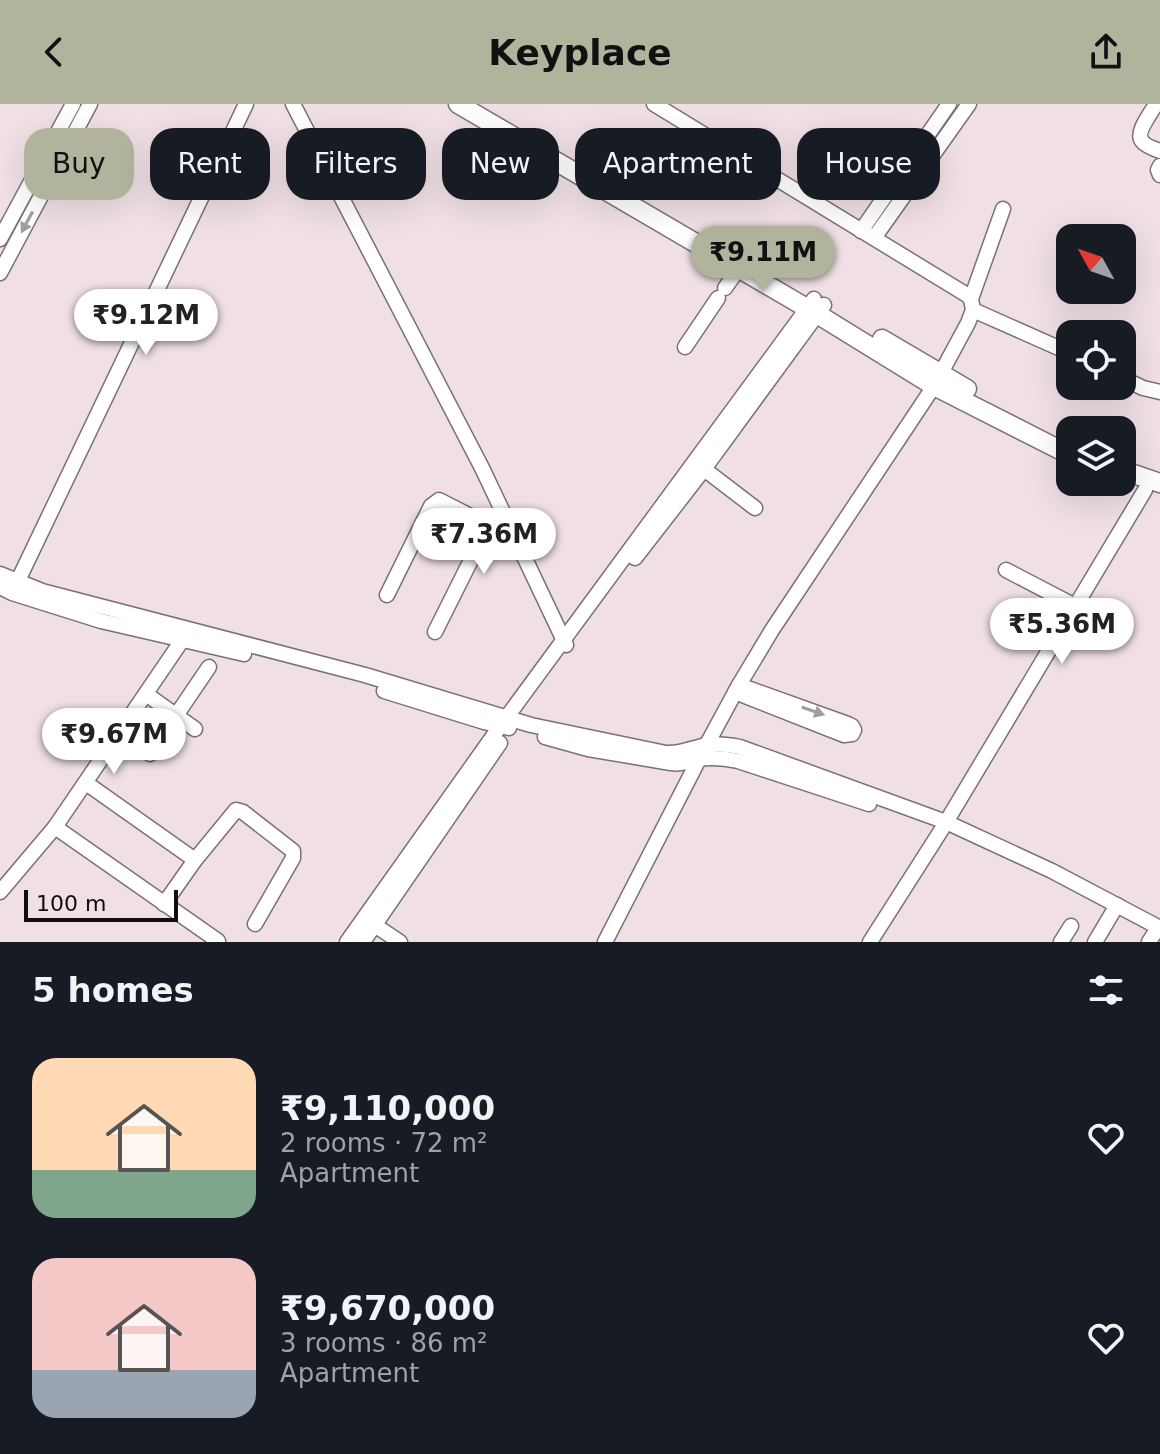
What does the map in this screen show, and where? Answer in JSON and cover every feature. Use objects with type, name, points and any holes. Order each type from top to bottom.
[{"type":"main road","points":[[458,104],[739,268],[816,307]]},
{"type":"main road","points":[[479,104],[938,380],[1056,447]]},
{"type":"main road","points":[[938,380],[1056,436]]},
{"type":"main road","points":[[1136,478],[1155,489]]},
{"type":"street","points":[[0,239],[73,104]]},
{"type":"street","points":[[1,268],[90,104]]},
{"type":"street","points":[[10,587],[246,104]]},
{"type":"street","points":[[293,104],[499,503],[566,645]]},
{"type":"street","points":[[868,234],[949,104]]},
{"type":"street","points":[[868,234],[969,104]]},
{"type":"street","points":[[1156,104],[1140,133],[1140,139],[1160,151]]},
{"type":"street","points":[[658,106],[868,234],[971,311],[1056,347]]},
{"type":"street","points":[[1160,166],[1160,175]]},
{"type":"street","points":[[605,942],[737,688],[938,380],[971,311],[1003,209]]},
{"type":"street","points":[[685,347],[739,268]]},
{"type":"street","points":[[566,645],[704,469],[816,307]]},
{"type":"street","points":[[347,942],[369,922],[508,723],[816,307]]},
{"type":"street","points":[[1136,385],[1160,392]]},
{"type":"street","points":[[704,469],[755,508]]},
{"type":"street","points":[[870,942],[944,826],[1075,606],[1155,489]]},
{"type":"street","points":[[387,595],[435,502],[443,502],[488,525]]},
{"type":"street","points":[[435,632],[499,503]]},
{"type":"street","points":[[1006,570],[1075,606]]},
{"type":"street","points":[[0,574],[10,587],[101,621],[185,635],[351,680],[484,722],[508,723],[588,749],[671,763],[683,763],[702,752],[738,761],[944,826],[1052,871],[1156,935]]},
{"type":"street","points":[[0,892],[55,827],[185,635]]},
{"type":"street","points":[[150,754],[209,667]]},
{"type":"street","points":[[737,688],[848,724],[854,730],[852,734],[844,735],[737,688]]},
{"type":"street","points":[[146,694],[195,729]]},
{"type":"street","points":[[86,783],[195,860]]},
{"type":"street","points":[[164,904],[236,810],[243,812],[293,851],[293,858],[255,924]]},
{"type":"street","points":[[55,827],[218,941]]},
{"type":"street","points":[[1095,942],[1115,909]]},
{"type":"street","points":[[363,942],[369,922]]},
{"type":"street","points":[[369,922],[400,942]]},
{"type":"street","points":[[1061,942],[1071,926]]}]
